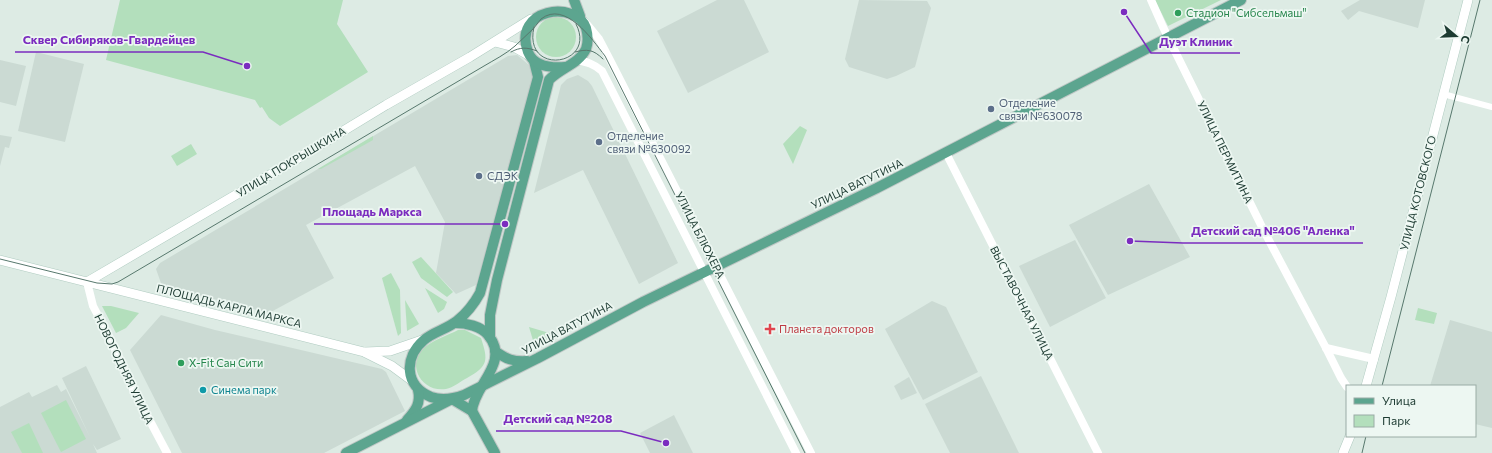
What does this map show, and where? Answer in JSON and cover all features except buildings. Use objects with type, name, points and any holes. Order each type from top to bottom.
[{"type":"main road","points":[[472,411],[473,402],[492,369],[495,350],[490,337],[490,315],[497,280],[549,80],[555,73],[577,60],[586,49],[587,34],[574,0]]},
{"type":"main road","name":"УЛИЦА ВАТУТИНА","points":[[482,385],[703,272],[878,188],[1241,0]]},
{"type":"main road","name":"УЛИЦА КОТОВСКОГО","points":[[1366,385],[1468,0]]},
{"type":"main road","points":[[531,19],[550,5],[570,9],[582,18]]},
{"type":"main road","name":"УЛИЦА ПОКРЫШКИНА","points":[[87,282],[495,42],[531,19]]},
{"type":"main road","name":"ПЛОЩАДЬ КАРЛА МАРКСА","points":[[364,352],[390,351],[425,339],[455,323],[473,306],[480,293],[538,77],[527,48],[525,36],[531,19]]},
{"type":"main road","points":[[495,42],[514,47],[532,59],[552,68],[565,67]]},
{"type":"main road","name":"ПЛОЩАДЬ КАРЛА МАРКСА","points":[[0,260],[364,352],[392,366],[411,380],[418,390]]},
{"type":"main road","points":[[455,323],[470,324],[485,332],[490,337]]},
{"type":"main road","name":"ПЛОЩАДЬ КАРЛА МАРКСА","points":[[411,380],[409,369],[410,364],[417,348],[425,339]]},
{"type":"main road","points":[[495,350],[512,361],[533,360]]},
{"type":"main road","points":[[346,453],[482,385]]},
{"type":"main road","points":[[418,390],[433,398],[452,399],[472,411],[495,453]]},
{"type":"main road","points":[[403,424],[417,408],[420,395],[418,390]]},
{"type":"main road","points":[[1343,453],[1350,437]]},
{"type":"street","name":"УЛИЦА ПЕРМИТИНА","points":[[1151,0],[1168,38],[1264,231],[1346,386]]},
{"type":"street","name":"УЛИЦА БЛЮХЕРА","points":[[582,18],[599,39],[811,453]]},
{"type":"street","name":"УЛИЦА БЛЮХЕРА","points":[[577,60],[588,62],[602,71],[796,453]]},
{"type":"street","points":[[1444,94],[1492,106]]},
{"type":"street","name":"ВЫСТАВОЧНАЯ УЛИЦА","points":[[946,153],[1098,453]]},
{"type":"street","name":"НОВОГОДНЯЯ УЛИЦА","points":[[87,282],[93,306],[166,453]]},
{"type":"street","points":[[1326,348],[1374,359]]},
{"type":"shaded area","points":[[717,0],[744,0],[769,52],[688,93],[657,31]]},
{"type":"shaded area","points":[[859,0],[927,1],[931,8],[915,67],[887,79],[849,67],[845,59]]},
{"type":"shaded area","points":[[1360,0],[1425,0],[1418,28],[1359,11],[1348,20],[1341,11]]},
{"type":"shaded area","points":[[36,52],[84,64],[65,142],[18,131]]},
{"type":"shaded area","points":[[517,55],[529,65],[533,77],[476,285],[456,294],[436,273],[445,222],[415,166],[306,225],[334,278],[269,313],[162,286],[156,269],[160,263],[508,56]]},
{"type":"shaded area","points":[[0,60],[26,66],[16,106],[0,102]]},
{"type":"shaded area","points":[[578,75],[588,81],[592,86],[678,263],[639,284],[583,170],[534,193],[561,85],[567,79]]},
{"type":"shaded area","points":[[0,135],[12,137],[9,148],[5,147],[0,166]]},
{"type":"shaded area","points":[[1149,184],[1190,257],[1108,295],[1069,225]]},
{"type":"shaded area","points":[[1075,240],[1106,298],[1050,327],[1019,266]]},
{"type":"shaded area","points":[[932,301],[946,307],[978,372],[923,400],[885,329]]},
{"type":"shaded area","points":[[161,315],[215,330],[382,369],[386,372],[405,411],[324,453],[182,453],[130,350]]},
{"type":"shaded area","points":[[1450,320],[1492,332],[1492,428],[1476,424],[1476,385],[1430,385]]},
{"type":"shaded area","points":[[86,366],[121,439],[97,450],[93,444],[97,453],[0,453],[0,407],[29,392],[32,397],[57,385],[61,392],[66,389],[90,437],[62,378]]},
{"type":"shaded area","points":[[981,376],[1019,453],[950,453],[925,404]]},
{"type":"shaded area","points":[[909,377],[917,393],[901,400],[894,386]]},
{"type":"shaded area","points":[[674,415],[693,453],[650,453],[640,433]]},
{"type":"green space","points":[[120,0],[343,0],[337,24],[368,72],[280,126],[269,118],[262,107],[260,108],[255,100],[106,60]]},
{"type":"green space","name":"Стадион \"Сибсельмаш\"","points":[[1155,0],[1221,0],[1168,26]]},
{"type":"green space","points":[[560,17],[567,20],[573,26],[576,37],[575,45],[567,54],[560,57],[552,57],[545,54],[537,45],[536,33],[539,26],[548,18]]},
{"type":"green space","points":[[800,126],[807,130],[793,164],[783,144]]},
{"type":"green space","points":[[373,136],[373,140],[321,169],[318,169]]},
{"type":"green space","points":[[191,144],[197,154],[177,166],[171,156]]},
{"type":"green space","points":[[421,257],[453,292],[447,297],[421,278],[412,262]]},
{"type":"green space","points":[[391,273],[400,290],[401,333],[398,336],[382,278]]},
{"type":"green space","points":[[425,288],[447,302],[444,309],[438,313]]},
{"type":"green space","points":[[405,300],[419,324],[407,331]]},
{"type":"green space","points":[[102,306],[111,306],[139,313],[126,328],[116,333]]},
{"type":"green space","points":[[1418,308],[1437,313],[1434,324],[1415,320]]},
{"type":"green space","points":[[529,327],[556,335],[535,347]]},
{"type":"green space","points":[[458,330],[465,330],[481,338],[485,352],[485,362],[483,366],[474,374],[449,388],[437,389],[429,386],[423,382],[416,368],[416,361],[419,354],[429,344]]},
{"type":"green space","points":[[66,400],[86,439],[61,452],[41,413]]},
{"type":"green space","points":[[29,423],[43,453],[22,453],[11,432]]},
{"type":"tram line","points":[[1382,385],[1480,0]]},
{"type":"tram line","points":[[0,259],[97,283],[112,284],[118,282],[500,57],[515,46],[541,19],[550,14],[559,14],[577,24],[593,40],[605,56],[805,453]]},
{"type":"tram line","points":[[534,27],[533,43],[539,54],[548,59],[559,60],[569,57],[577,49],[580,38],[576,24]]},
{"type":"tram line","points":[[511,52],[524,48],[537,51]]},
{"type":"tram line","points":[[575,52],[583,50],[590,51],[596,53],[603,59]]},
{"type":"tram line","points":[[1362,453],[1366,437]]},
{"type":"place","name":"Дуэт Клиник","points":[[1124,12]]},
{"type":"place","name":"Стадион \"Сибсельмаш\"","points":[[1178,13]]},
{"type":"place","name":"Сквер Сибиряков-Гвардейцев","points":[[247,66]]},
{"type":"place","name":"Отделение связи №630078","points":[[991,109]]},
{"type":"place","name":"Отделение связи №630092","points":[[599,142]]},
{"type":"place","name":"СДЭК","points":[[479,176]]},
{"type":"place","name":"Площадь Маркса","points":[[505,224]]},
{"type":"place","name":"Детский сад №406 \"Аленка\"","points":[[1130,241]]},
{"type":"place","name":"Планета докторов","points":[[770,329]]},
{"type":"place","name":"X-Fit Сан Сити","points":[[181,363]]},
{"type":"place","name":"Синема парк","points":[[203,390]]},
{"type":"place","name":"Детский сад №208","points":[[666,443]]}]
